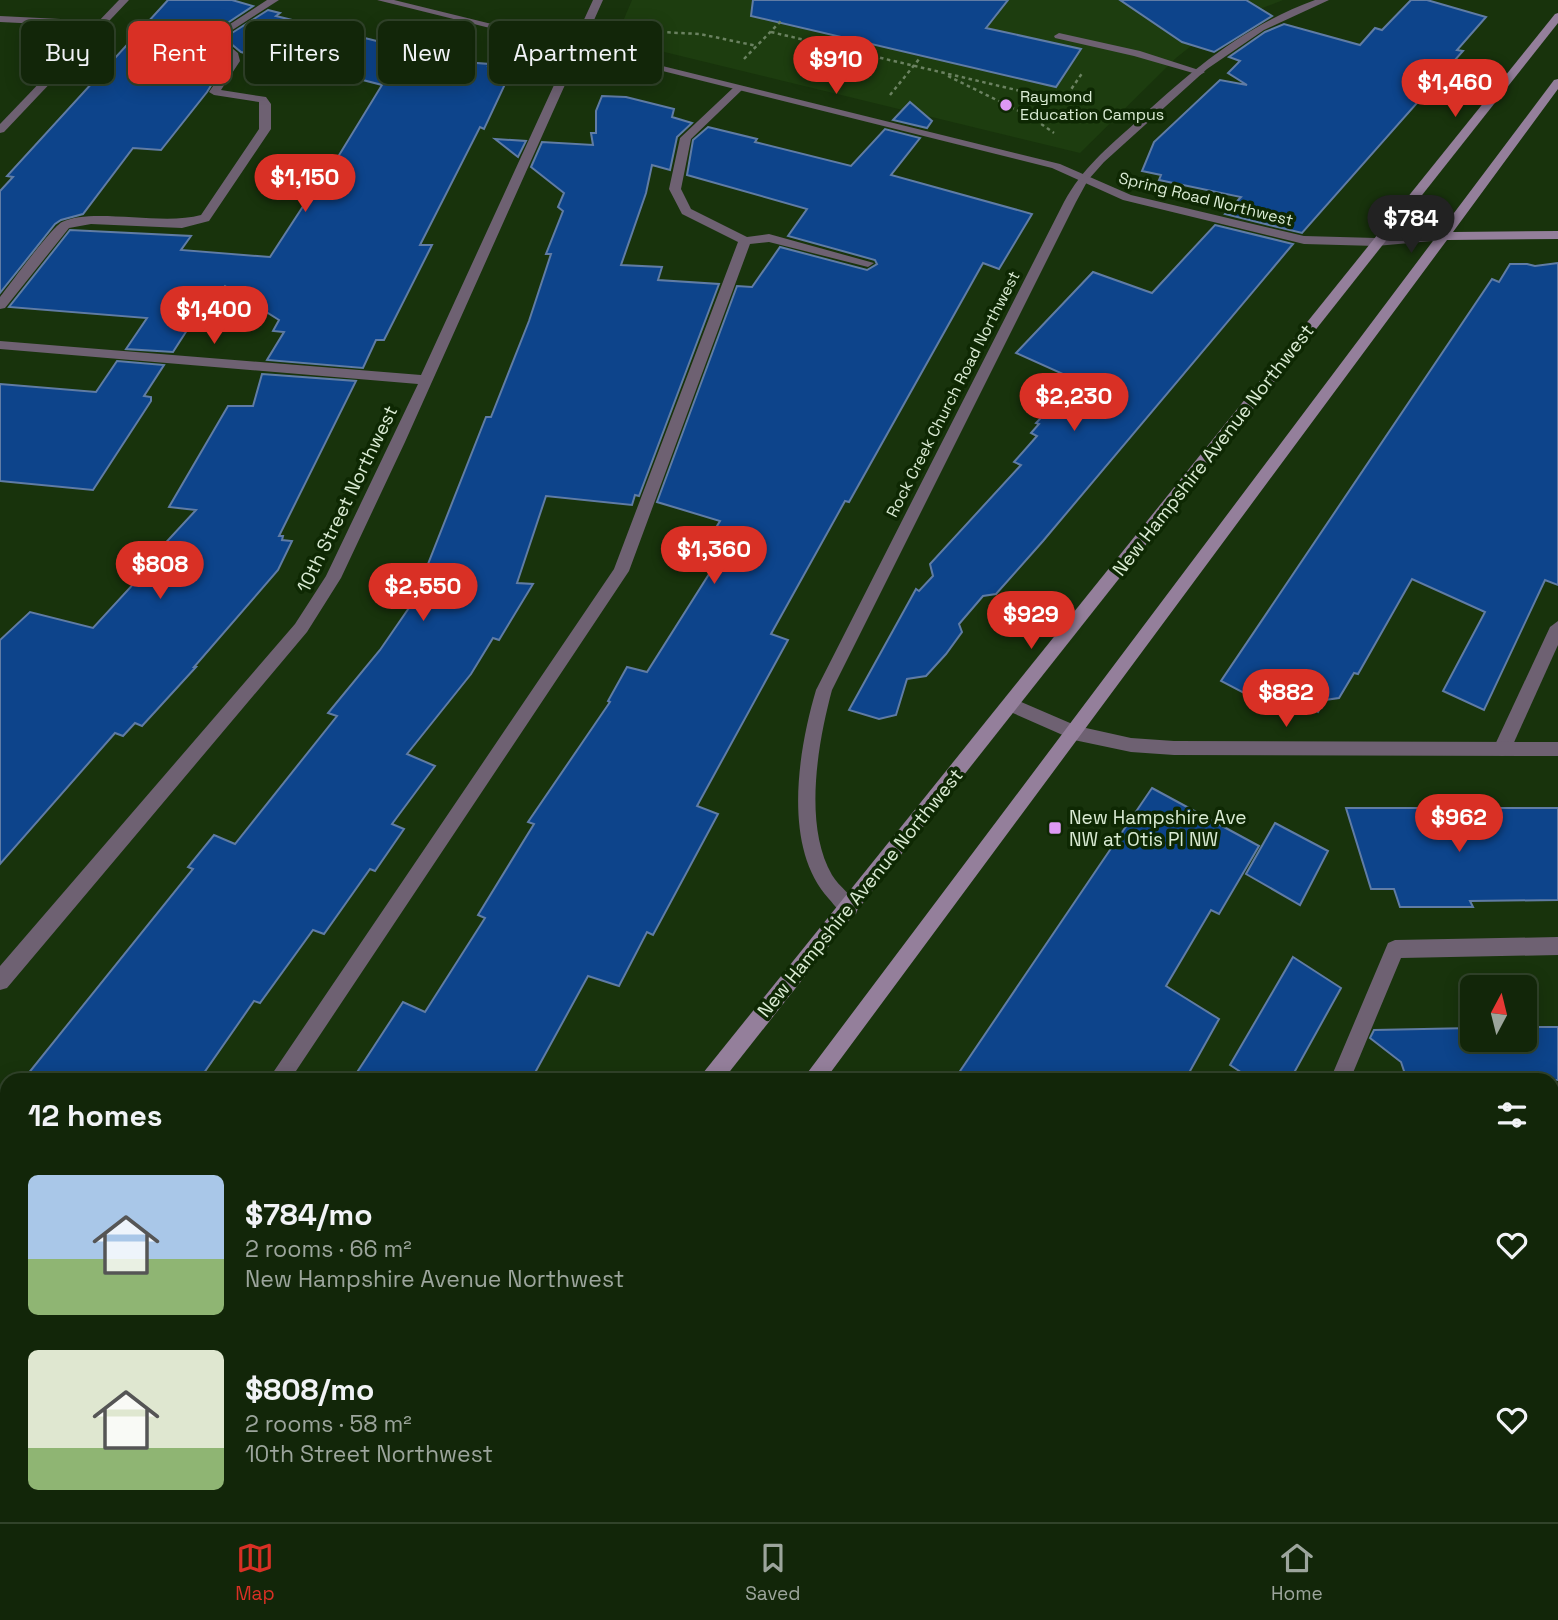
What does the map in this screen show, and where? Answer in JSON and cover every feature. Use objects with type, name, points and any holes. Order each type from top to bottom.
[{"type":"main road","name":"New Hampshire Avenue Northwest","points":[[716,1073],[1012,705],[1376,242],[1558,16]]},
{"type":"main road","points":[[817,1073],[1558,82]]},
{"type":"main road","points":[[1443,236],[1558,235]]},
{"type":"street","points":[[104,21],[124,0]]},
{"type":"street","points":[[0,305],[65,225],[91,220],[182,224],[205,218],[265,129],[266,104],[262,99],[214,92],[235,61],[234,55],[217,43],[215,37],[275,0]]},
{"type":"street","name":"Spring Road Northwest","points":[[382,0],[489,26]]},
{"type":"street","name":"10th Street Northwest","points":[[588,21],[598,0]]},
{"type":"street","name":"Rock Creek Church Road Northwest","points":[[849,908],[824,880],[816,858],[808,816],[809,754],[824,690],[1083,178],[1100,160],[1244,35],[1301,6],[1324,0]]},
{"type":"street","points":[[0,19],[40,21]]},
{"type":"street","points":[[1059,36],[1200,72]]},
{"type":"street","name":"Spring Road Northwest","points":[[662,70],[1056,166],[1127,198],[1304,240],[1376,242],[1443,236]]},
{"type":"street","points":[[0,130],[44,84]]},
{"type":"street","name":"10th Street Northwest","points":[[0,981],[313,612],[333,578],[426,380],[560,84]]},
{"type":"street","points":[[738,89],[686,138],[675,189],[686,211],[745,241],[769,238],[869,263]]},
{"type":"street","points":[[283,1073],[621,571],[745,241]]},
{"type":"street","points":[[0,345],[426,380]]},
{"type":"street","points":[[1502,749],[1558,627]]},
{"type":"street","points":[[1012,705],[1074,733],[1131,745],[1174,748],[1558,749]]},
{"type":"street","points":[[1343,1073],[1395,949],[1558,946]]},
{"type":"path","points":[[745,58],[783,19]]},
{"type":"path","points":[[666,40],[655,37],[660,32],[700,34],[757,46]]},
{"type":"path","points":[[771,32],[1063,101],[1102,45]]},
{"type":"path","points":[[882,103],[920,58]]},
{"type":"path","points":[[937,71],[1031,117],[1059,137]]},
{"type":"shaded area","name":"Raymond Education Campus","points":[[632,0],[1283,0],[1215,27],[1176,58],[1080,153],[662,51],[662,21],[623,21]]},
{"type":"building","points":[[168,0],[232,0],[253,6],[230,21],[149,21]]},
{"type":"building","points":[[753,0],[1008,0],[986,28],[1081,49],[1056,87],[751,16]]},
{"type":"building","points":[[1120,0],[1246,0],[1272,16],[1214,52],[1182,42]]},
{"type":"building","points":[[1411,0],[1427,0],[1486,17],[1457,50],[1463,51],[1302,233],[1225,214],[1241,197],[1159,180],[1161,175],[1142,171],[1154,142],[1220,80],[1247,85],[1228,73],[1240,61],[1229,57],[1265,32],[1284,24],[1360,45],[1375,28],[1382,30]]},
{"type":"building","points":[[268,10],[280,13],[276,16],[296,21],[251,21]]},
{"type":"building","points":[[245,25],[245,53],[231,44],[231,34]]},
{"type":"building","points":[[364,38],[378,41],[378,84],[364,80]]},
{"type":"building","points":[[128,44],[128,84],[212,84],[161,150],[133,148],[83,214],[55,224],[0,293],[0,191],[13,177],[7,176],[91,84],[114,84],[114,59]]},
{"type":"building","points":[[475,63],[489,64],[489,84],[505,84],[484,129],[480,127],[420,245],[432,245],[384,340],[376,340],[363,368],[267,360],[284,332],[273,331],[279,320],[225,286],[200,325],[191,324],[173,352],[126,349],[147,318],[9,307],[70,230],[191,236],[181,250],[270,257],[330,165],[333,165],[382,85],[378,84],[475,84]]},
{"type":"building","points":[[602,96],[626,97],[674,109],[672,117],[692,123],[677,137],[670,170],[652,165],[646,193],[621,265],[662,267],[658,280],[719,284],[639,496],[635,495],[632,505],[546,496],[517,583],[533,584],[499,640],[493,638],[471,674],[407,754],[435,766],[392,824],[404,829],[375,871],[370,869],[324,934],[313,930],[260,1003],[254,1001],[204,1073],[29,1073],[193,869],[188,867],[214,835],[235,844],[337,716],[328,713],[380,650],[413,602],[486,417],[491,417],[529,321],[551,254],[546,254],[563,211],[558,207],[564,193],[531,167],[542,142],[593,145],[591,133],[596,133],[596,111]]},
{"type":"building","points":[[910,102],[932,121],[927,128],[893,120]]},
{"type":"building","points":[[708,127],[757,139],[755,142],[851,166],[885,129],[920,138],[891,175],[1032,214],[999,269],[983,263],[849,502],[845,501],[771,634],[788,640],[697,806],[718,814],[653,935],[647,932],[619,986],[588,976],[535,1073],[357,1073],[403,1002],[425,1012],[485,918],[478,915],[534,824],[528,822],[610,702],[608,701],[627,667],[647,672],[716,563],[698,557],[720,521],[657,502],[737,286],[752,287],[780,247],[867,270],[877,264],[875,260],[788,236],[807,209],[687,175],[693,140]]},
{"type":"building","points":[[495,139],[526,141],[518,157]]},
{"type":"building","points":[[1215,225],[1293,244],[1043,541],[996,594],[983,596],[959,624],[962,632],[946,654],[926,676],[907,679],[896,715],[879,719],[849,710],[916,589],[919,591],[933,576],[930,564],[1021,465],[1014,462],[1037,436],[1031,433],[1039,424],[1036,423],[1055,403],[1050,401],[1072,378],[1016,353],[1093,272],[1152,293]]},
{"type":"building","points":[[1558,263],[1558,585],[1545,580],[1484,710],[1443,691],[1485,612],[1412,579],[1358,674],[1354,673],[1339,698],[1325,700],[1318,712],[1292,698],[1288,704],[1273,696],[1267,705],[1221,681],[1492,279],[1499,282],[1510,264],[1535,266]]},
{"type":"building","points":[[117,361],[164,365],[144,396],[151,397],[151,401],[93,490],[0,481],[0,384],[96,392]]},
{"type":"building","points":[[262,374],[356,381],[279,536],[283,536],[282,540],[292,541],[278,570],[142,726],[135,723],[123,736],[115,733],[0,864],[0,640],[30,612],[93,628],[150,566],[145,565],[196,510],[169,507],[228,406],[253,406]]},
{"type":"building","points":[[1152,788],[1259,846],[1219,914],[1211,910],[1166,986],[1219,1019],[1189,1073],[959,1073]]},
{"type":"building","points":[[1346,808],[1558,808],[1558,900],[1470,901],[1473,907],[1400,907],[1394,889],[1371,889]]},
{"type":"building","points":[[1275,823],[1328,851],[1300,905],[1246,874]]},
{"type":"building","points":[[1293,957],[1341,988],[1294,1073],[1242,1073],[1230,1065]]},
{"type":"building","points":[[1537,1027],[1558,1027],[1558,1073],[1405,1073],[1401,1062],[1370,1038],[1374,1030],[1460,1028],[1460,1052],[1537,1052]]},
{"type":"place","name":"Raymond Education Campus","points":[[1006,105]]},
{"type":"place","name":"New Hampshire Ave NW at Otis Pl NW","points":[[1055,828]]}]
